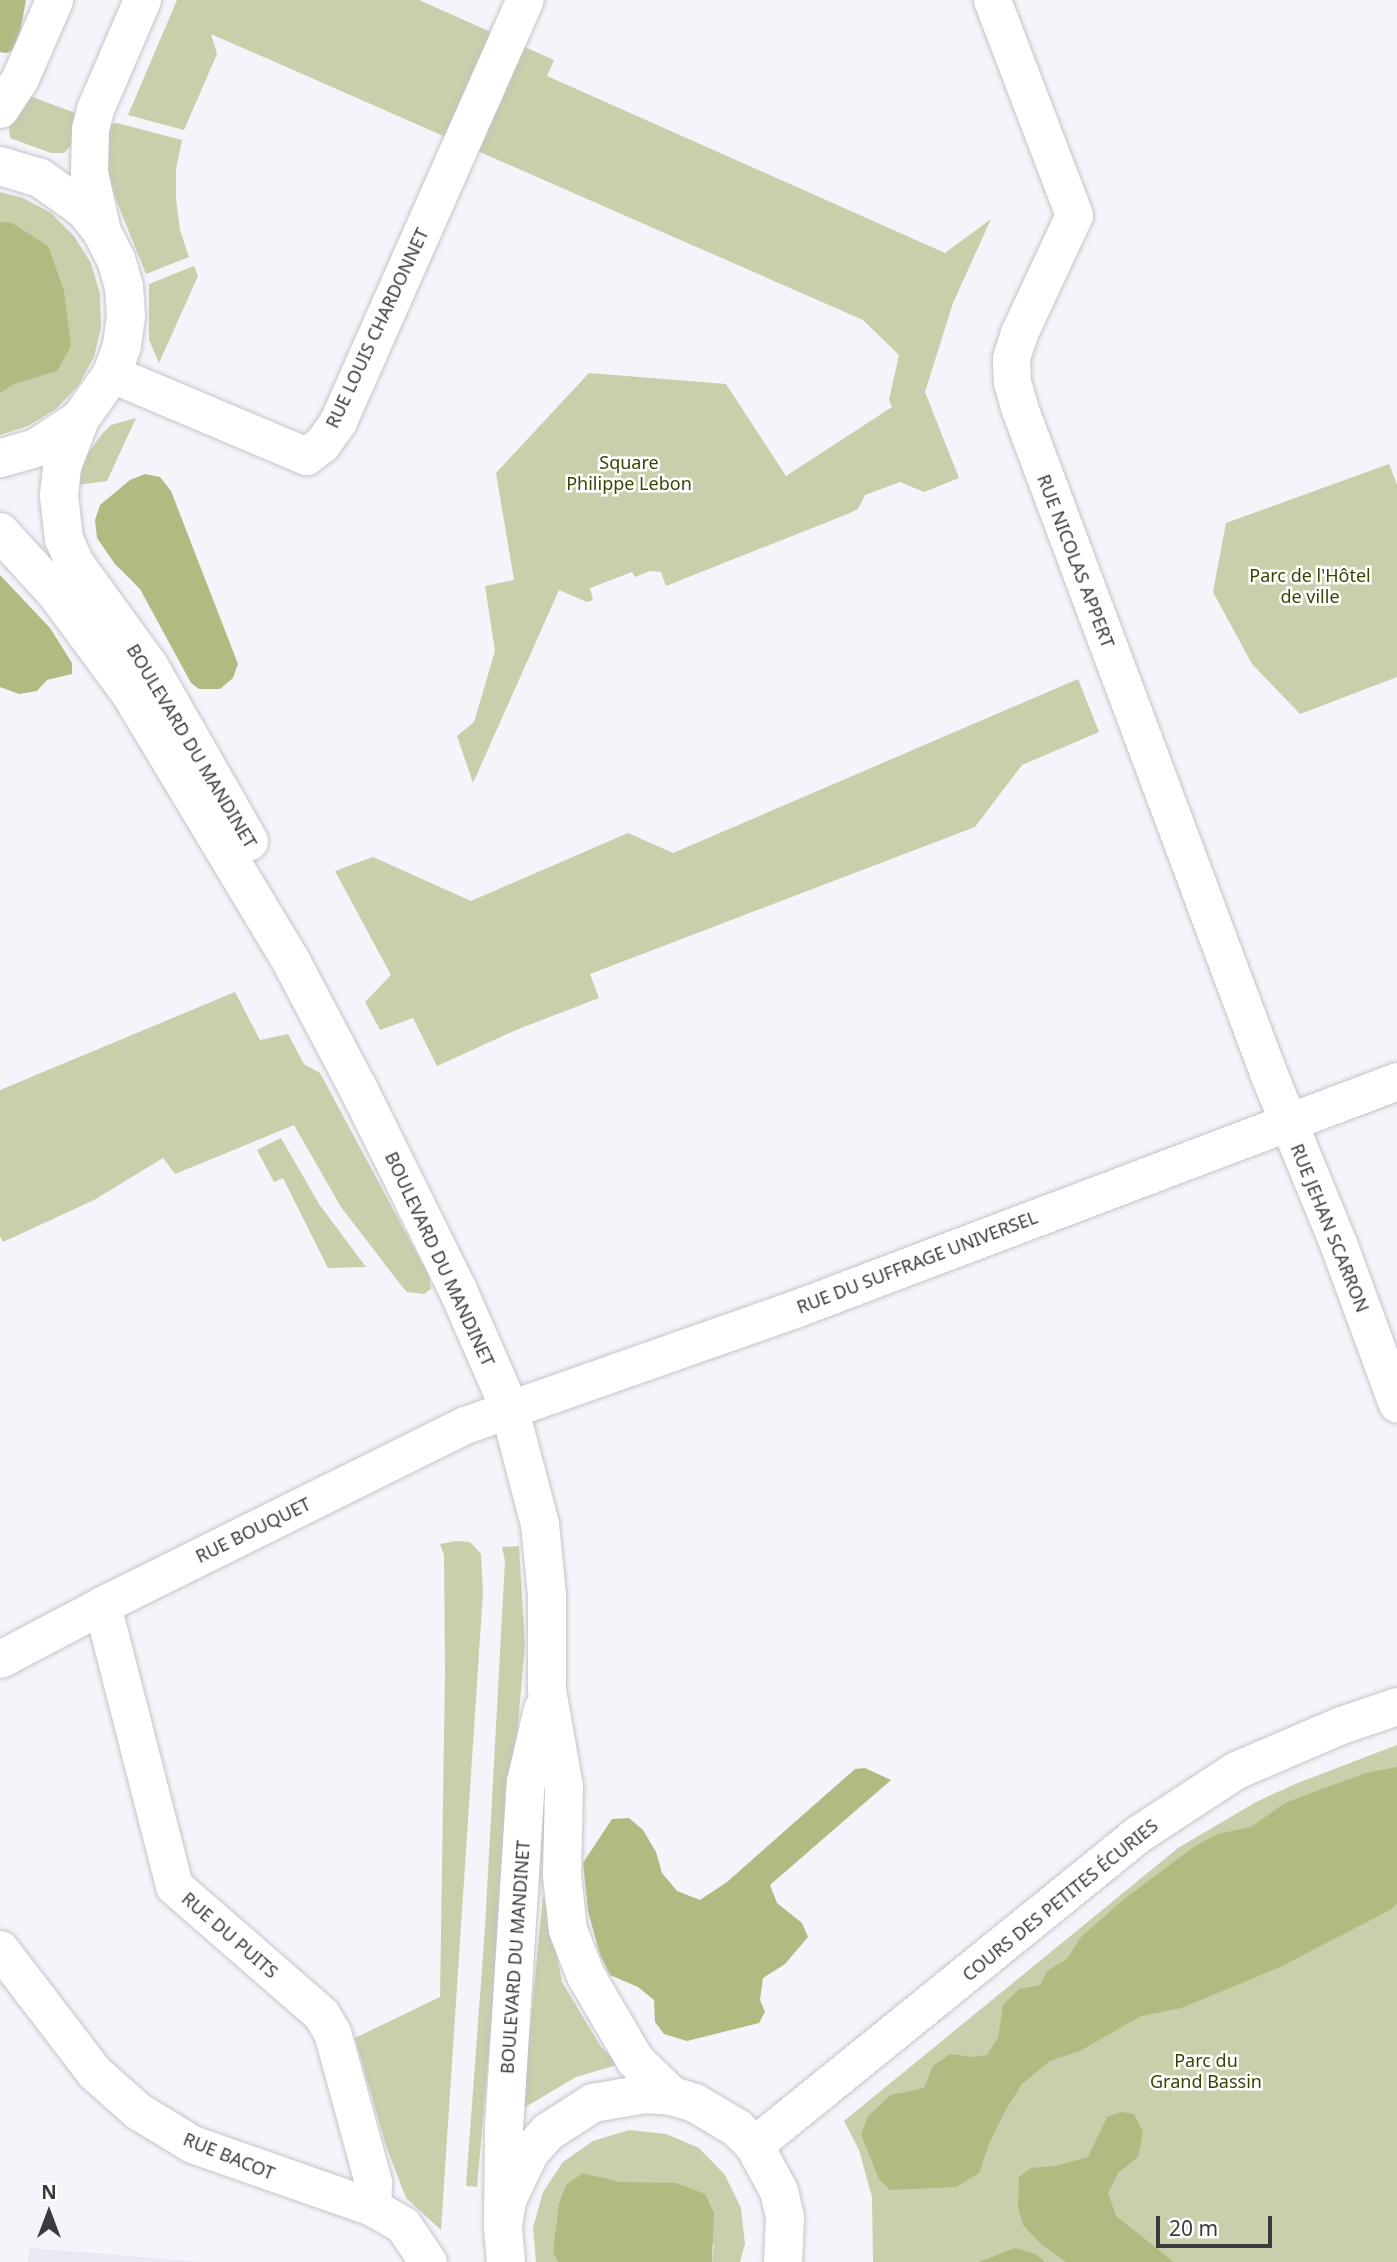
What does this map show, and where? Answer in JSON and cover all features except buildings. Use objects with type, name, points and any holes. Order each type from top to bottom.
[{"type":"street","points":[[0,109],[20,78],[54,0]]},
{"type":"street","points":[[102,232],[89,172],[90,129],[142,0]]},
{"type":"street","name":"RUE LOUIS CHARDONNET","points":[[112,374],[306,456],[322,444],[338,421],[525,0]]},
{"type":"street","name":"RUE NICOLAS APPERT","points":[[992,0],[1074,215],[1019,333],[1011,358],[1012,382],[1288,1123]]},
{"type":"street","points":[[0,166],[40,178],[64,192],[85,210],[102,232],[116,259],[124,287],[126,316],[122,346],[112,374],[80,419],[36,448],[0,458]]},
{"type":"street","name":"BOULEVARD DU MANDINET","points":[[80,419],[62,467],[59,496],[64,539],[75,564],[149,666],[281,894],[292,963]]},
{"type":"street","name":"BOULEVARD DU MANDINET","points":[[0,532],[56,593],[130,693],[292,963],[359,1088],[457,1288],[509,1407],[540,1524],[547,1596],[547,1690],[564,1787],[562,1875],[568,1930],[586,1976],[635,2060],[672,2096]]},
{"type":"street","name":"RUE JEHAN SCARRON","points":[[1397,1082],[1288,1123],[1339,1246],[1397,1404]]},
{"type":"street","name":"RUE DU SUFFRAGE UNIVERSEL","points":[[509,1407],[800,1307],[1288,1123]]},
{"type":"street","name":"RUE BOUQUET","points":[[0,1659],[106,1603],[457,1429],[509,1407]]},
{"type":"street","name":"RUE DU PUITS","points":[[106,1603],[174,1885],[321,2014],[332,2032],[373,2182],[372,2207]]},
{"type":"street","name":"BOULEVARD DU MANDINET","points":[[504,2244],[504,2129],[526,1782],[547,1690]]},
{"type":"street","name":"COURS DES PETITES ÉCURIES","points":[[754,2145],[1138,1834],[1236,1770],[1341,1725],[1397,1706]]},
{"type":"street","name":"RUE BACOT","points":[[0,1949],[94,2072],[138,2111],[192,2144],[372,2207],[402,2225],[428,2262]]},
{"type":"street","points":[[504,2244],[507,2200],[516,2175],[530,2152],[548,2132],[569,2116],[593,2104],[645,2094],[672,2096],[717,2114],[754,2145],[779,2191],[785,2218],[783,2262]]},
{"type":"shaded area","points":[[29,2248],[118,2255],[203,2262],[28,2262]]},
{"type":"green space","points":[[0,0],[26,0],[17,49],[6,53],[0,52]]},
{"type":"green space","name":"Square Philippe Lebon","points":[[177,0],[419,0],[554,60],[547,76],[945,253],[991,219],[953,303],[925,392],[959,478],[924,492],[900,482],[865,495],[858,509],[850,513],[666,586],[661,572],[650,571],[635,577],[632,572],[590,588],[593,600],[587,602],[559,590],[473,783],[457,736],[474,722],[495,651],[485,586],[514,580],[496,473],[589,373],[726,384],[786,476],[892,407],[889,400],[899,355],[863,320],[211,34],[217,54],[184,130],[128,115]]},
{"type":"green space","points":[[27,95],[78,114],[73,143],[64,153],[51,153],[10,138],[9,128]]},
{"type":"green space","points":[[117,123],[182,140],[176,169],[176,199],[180,230],[189,257],[146,274],[107,177],[105,125]]},
{"type":"green space","points":[[0,192],[23,198],[51,213],[74,236],[91,263],[100,294],[101,327],[94,357],[78,386],[56,409],[28,426],[0,435]]},
{"type":"green space","points":[[0,222],[12,223],[48,246],[64,291],[71,346],[57,371],[14,384],[0,393]]},
{"type":"green space","points":[[194,266],[198,276],[159,363],[149,340],[149,284]]},
{"type":"green space","points":[[136,418],[107,481],[71,486],[75,471],[102,434],[111,425]]},
{"type":"green space","name":"Parc de l'Hôtel de ville","points":[[1389,464],[1397,485],[1397,677],[1300,714],[1252,664],[1213,592],[1226,523]]},
{"type":"green space","points":[[145,474],[160,477],[171,491],[238,664],[233,678],[220,689],[199,689],[191,683],[140,589],[115,564],[97,538],[95,520],[100,505],[130,480]]},
{"type":"green space","points":[[0,575],[50,628],[72,663],[72,674],[47,680],[37,691],[19,694],[0,687]]},
{"type":"green space","points":[[1078,679],[1099,732],[1022,765],[975,827],[590,974],[599,998],[516,1030],[437,1066],[413,1018],[380,1030],[365,1002],[391,975],[335,871],[373,857],[471,901],[628,833],[673,853]]},
{"type":"green space","points":[[235,992],[260,1040],[288,1034],[304,1064],[320,1073],[429,1276],[431,1289],[424,1294],[407,1292],[400,1284],[341,1207],[294,1125],[175,1174],[163,1158],[94,1200],[3,1242],[0,1236],[0,1090]]},
{"type":"green space","points":[[281,1138],[319,1204],[366,1267],[328,1268],[283,1178],[274,1182],[257,1150]]},
{"type":"green space","points":[[470,1542],[481,1554],[483,1592],[441,2230],[406,2198],[386,2146],[355,2038],[440,1997],[445,1672],[444,1555],[440,1544]]},
{"type":"green space","points":[[519,1546],[525,1645],[477,2187],[466,2186],[485,1928],[505,1561],[502,1547]]},
{"type":"green space","name":"Parc du Grand Bassin","points":[[1397,1745],[1397,2262],[873,2262],[872,2197],[859,2150],[844,2121],[1178,1848],[1256,1802]]},
{"type":"green space","points":[[1397,1767],[1397,1904],[1390,1910],[1278,1968],[1181,2008],[1141,2016],[1080,2051],[1050,2061],[1022,2084],[990,2141],[979,2173],[956,2187],[890,2190],[879,2179],[861,2135],[868,2116],[891,2095],[924,2088],[933,2066],[950,2054],[972,2057],[987,2055],[998,2038],[1003,2005],[1019,1989],[1040,1985],[1047,1971],[1067,1959],[1081,1937],[1123,1900],[1195,1846],[1218,1834],[1251,1827],[1285,1803],[1319,1790],[1366,1773]]},
{"type":"green space","points":[[865,1768],[891,1780],[770,1885],[777,1903],[802,1923],[808,1937],[785,1964],[763,1978],[760,2000],[765,2012],[759,2023],[687,2041],[664,2034],[655,2022],[654,2000],[638,1987],[610,1975],[600,1955],[588,1911],[583,1863],[612,1819],[629,1818],[643,1830],[656,1852],[662,1873],[677,1891],[700,1900],[727,1882],[855,1769]]},
{"type":"green space","points":[[543,1896],[562,1982],[601,2047],[620,2064],[576,2077],[522,2109]]},
{"type":"green space","points":[[1121,2112],[1134,2114],[1143,2132],[1138,2157],[1118,2173],[1108,2193],[1116,2216],[1174,2262],[1066,2262],[1041,2244],[1023,2225],[1018,2207],[1019,2177],[1031,2168],[1056,2166],[1088,2157],[1107,2117]]},
{"type":"green space","points":[[629,2130],[666,2134],[699,2148],[725,2175],[741,2208],[745,2244],[740,2262],[712,2262],[714,2245],[622,2182],[583,2173],[553,2253],[558,2262],[536,2262],[533,2228],[543,2192],[563,2162],[593,2141]]},
{"type":"green space","points":[[583,2173],[622,2182],[676,2183],[705,2194],[714,2213],[712,2262],[558,2262],[553,2253],[559,2203],[566,2185]]},
{"type":"green space","points":[[1015,2248],[1036,2254],[1045,2262],[979,2262]]}]
